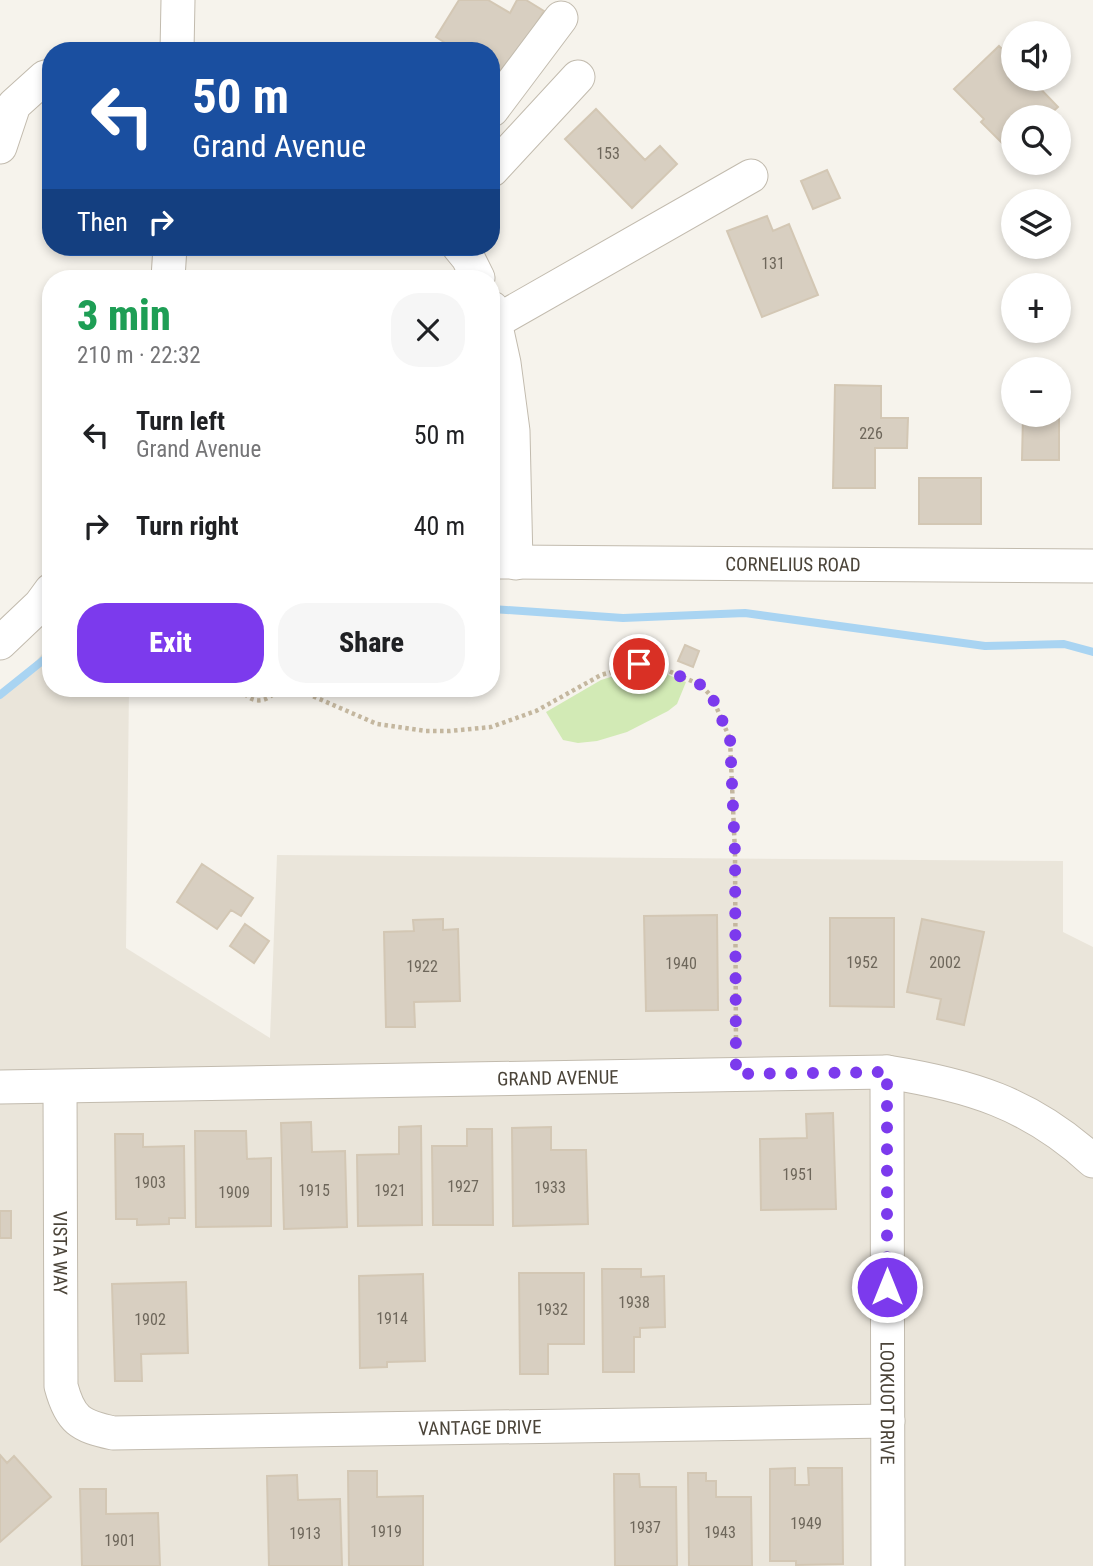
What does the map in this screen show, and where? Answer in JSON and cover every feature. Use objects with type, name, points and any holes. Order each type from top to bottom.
[{"type":"street","points":[[177,0],[177,42]]},
{"type":"street","points":[[500,99],[561,18]]},
{"type":"street","points":[[500,161],[578,77]]},
{"type":"street","points":[[0,147],[14,105],[42,80]]},
{"type":"street","points":[[500,311],[751,176]]},
{"type":"street","points":[[500,346],[513,431],[504,563]]},
{"type":"street","name":"CORNELIUS ROAD","points":[[504,563],[1093,566]]},
{"type":"street","points":[[0,643],[42,602]]},
{"type":"street","name":"GRAND AVENUE","points":[[0,1087],[887,1072],[942,1080],[986,1094],[1034,1116],[1075,1144],[1093,1161]]},
{"type":"street","name":"LOOKUOT DRIVE","points":[[887,1072],[888,1566]]},
{"type":"street","name":"VISTA WAY","points":[[60,1087],[61,1386],[66,1405],[74,1418]]},
{"type":"street","name":"VANTAGE DRIVE","points":[[74,1418],[92,1428],[113,1433],[888,1421]]},
{"type":"path","points":[[315,697],[377,724],[426,731],[450,731],[491,727],[536,711],[601,675],[639,664],[655,666],[701,685],[712,697],[730,738],[735,853],[736,1074]]},
{"type":"path","points":[[248,697],[257,701],[271,697]]},
{"type":"shaded area","points":[[42,654],[42,697],[129,697],[126,948],[270,1038],[277,855],[1063,861],[1063,932],[1093,947],[1093,1566],[0,1566],[0,693]]},
{"type":"green space","points":[[640,668],[661,672],[686,682],[677,704],[627,732],[597,741],[578,743],[563,740],[546,712],[601,680]]},
{"type":"building","points":[[459,0],[488,0],[510,13],[517,0],[526,0],[544,11],[503,78],[500,76],[500,42],[444,42],[436,37]]},
{"type":"building","points":[[999,46],[1001,91],[1043,91],[1056,105],[1001,105],[1001,142],[981,122],[984,119],[954,89]]},
{"type":"building","points":[[596,109],[645,160],[660,146],[677,164],[632,208],[565,139]]},
{"type":"building","points":[[827,170],[840,198],[813,209],[801,181]]},
{"type":"building","points":[[767,216],[773,231],[789,224],[818,295],[762,317],[727,231]]},
{"type":"building","points":[[835,385],[881,386],[881,418],[908,418],[907,448],[875,448],[875,488],[833,488]]},
{"type":"building","points":[[1023,427],[1059,427],[1059,460],[1022,460]]},
{"type":"building","points":[[919,478],[981,478],[981,524],[919,524]]},
{"type":"building","points":[[685,645],[699,651],[693,667],[678,661]]},
{"type":"building","points":[[202,864],[253,898],[241,916],[231,910],[217,929],[177,902]]},
{"type":"building","points":[[717,915],[718,1010],[646,1011],[644,916]]},
{"type":"building","points":[[830,918],[894,918],[894,1007],[830,1006]]},
{"type":"building","points":[[443,919],[443,930],[458,929],[460,1001],[414,1002],[415,1027],[386,1027],[384,932],[414,931],[413,920]]},
{"type":"building","points":[[922,919],[984,932],[964,1025],[937,1019],[941,999],[907,992]]},
{"type":"building","points":[[245,924],[269,941],[254,963],[230,946]]},
{"type":"building","points":[[833,1113],[836,1209],[761,1210],[760,1139],[807,1138],[806,1114]]},
{"type":"building","points":[[311,1122],[312,1152],[345,1151],[347,1227],[284,1229],[281,1123]]},
{"type":"building","points":[[421,1126],[422,1225],[358,1226],[357,1155],[399,1154],[399,1127]]},
{"type":"building","points":[[551,1127],[551,1150],[586,1150],[588,1224],[513,1226],[512,1128]]},
{"type":"building","points":[[467,1129],[492,1129],[493,1225],[433,1225],[432,1146],[467,1146]]},
{"type":"building","points":[[195,1131],[246,1131],[247,1159],[271,1158],[271,1226],[196,1227]]},
{"type":"building","points":[[115,1134],[143,1134],[143,1147],[184,1146],[185,1218],[169,1218],[169,1224],[137,1225],[137,1219],[116,1219]]},
{"type":"building","points":[[0,1211],[11,1211],[11,1238],[0,1238]]},
{"type":"building","points":[[602,1269],[641,1269],[641,1277],[664,1276],[665,1327],[640,1328],[640,1337],[634,1337],[634,1372],[603,1372]]},
{"type":"building","points":[[519,1273],[584,1273],[584,1344],[548,1344],[548,1374],[520,1374]]},
{"type":"building","points":[[423,1274],[425,1361],[387,1362],[387,1367],[360,1368],[359,1276]]},
{"type":"building","points":[[186,1282],[188,1353],[141,1354],[142,1381],[115,1381],[112,1284]]},
{"type":"building","points":[[0,1455],[7,1463],[14,1456],[51,1497],[0,1542]]},
{"type":"building","points":[[795,1468],[795,1485],[809,1485],[808,1468],[842,1468],[843,1564],[796,1565],[796,1561],[770,1561],[770,1469]]},
{"type":"building","points":[[348,1471],[377,1471],[377,1497],[423,1496],[423,1566],[349,1566]]},
{"type":"building","points":[[688,1473],[706,1473],[706,1481],[716,1481],[716,1497],[751,1497],[752,1566],[689,1566]]},
{"type":"building","points":[[614,1474],[639,1474],[640,1487],[676,1487],[677,1566],[615,1566]]},
{"type":"building","points":[[297,1475],[298,1500],[340,1499],[342,1566],[269,1566],[267,1476]]},
{"type":"building","points":[[80,1489],[106,1489],[106,1514],[158,1513],[160,1566],[82,1566]]},
{"type":"waterway","points":[[500,610],[623,618],[745,613],[985,646],[1064,644],[1093,652]]},
{"type":"waterway","points":[[0,695],[42,661]]},
{"type":"route","points":[[639,664],[655,666],[701,685],[712,697],[730,738],[735,853],[736,1074],[887,1072],[887,1287]]}]
